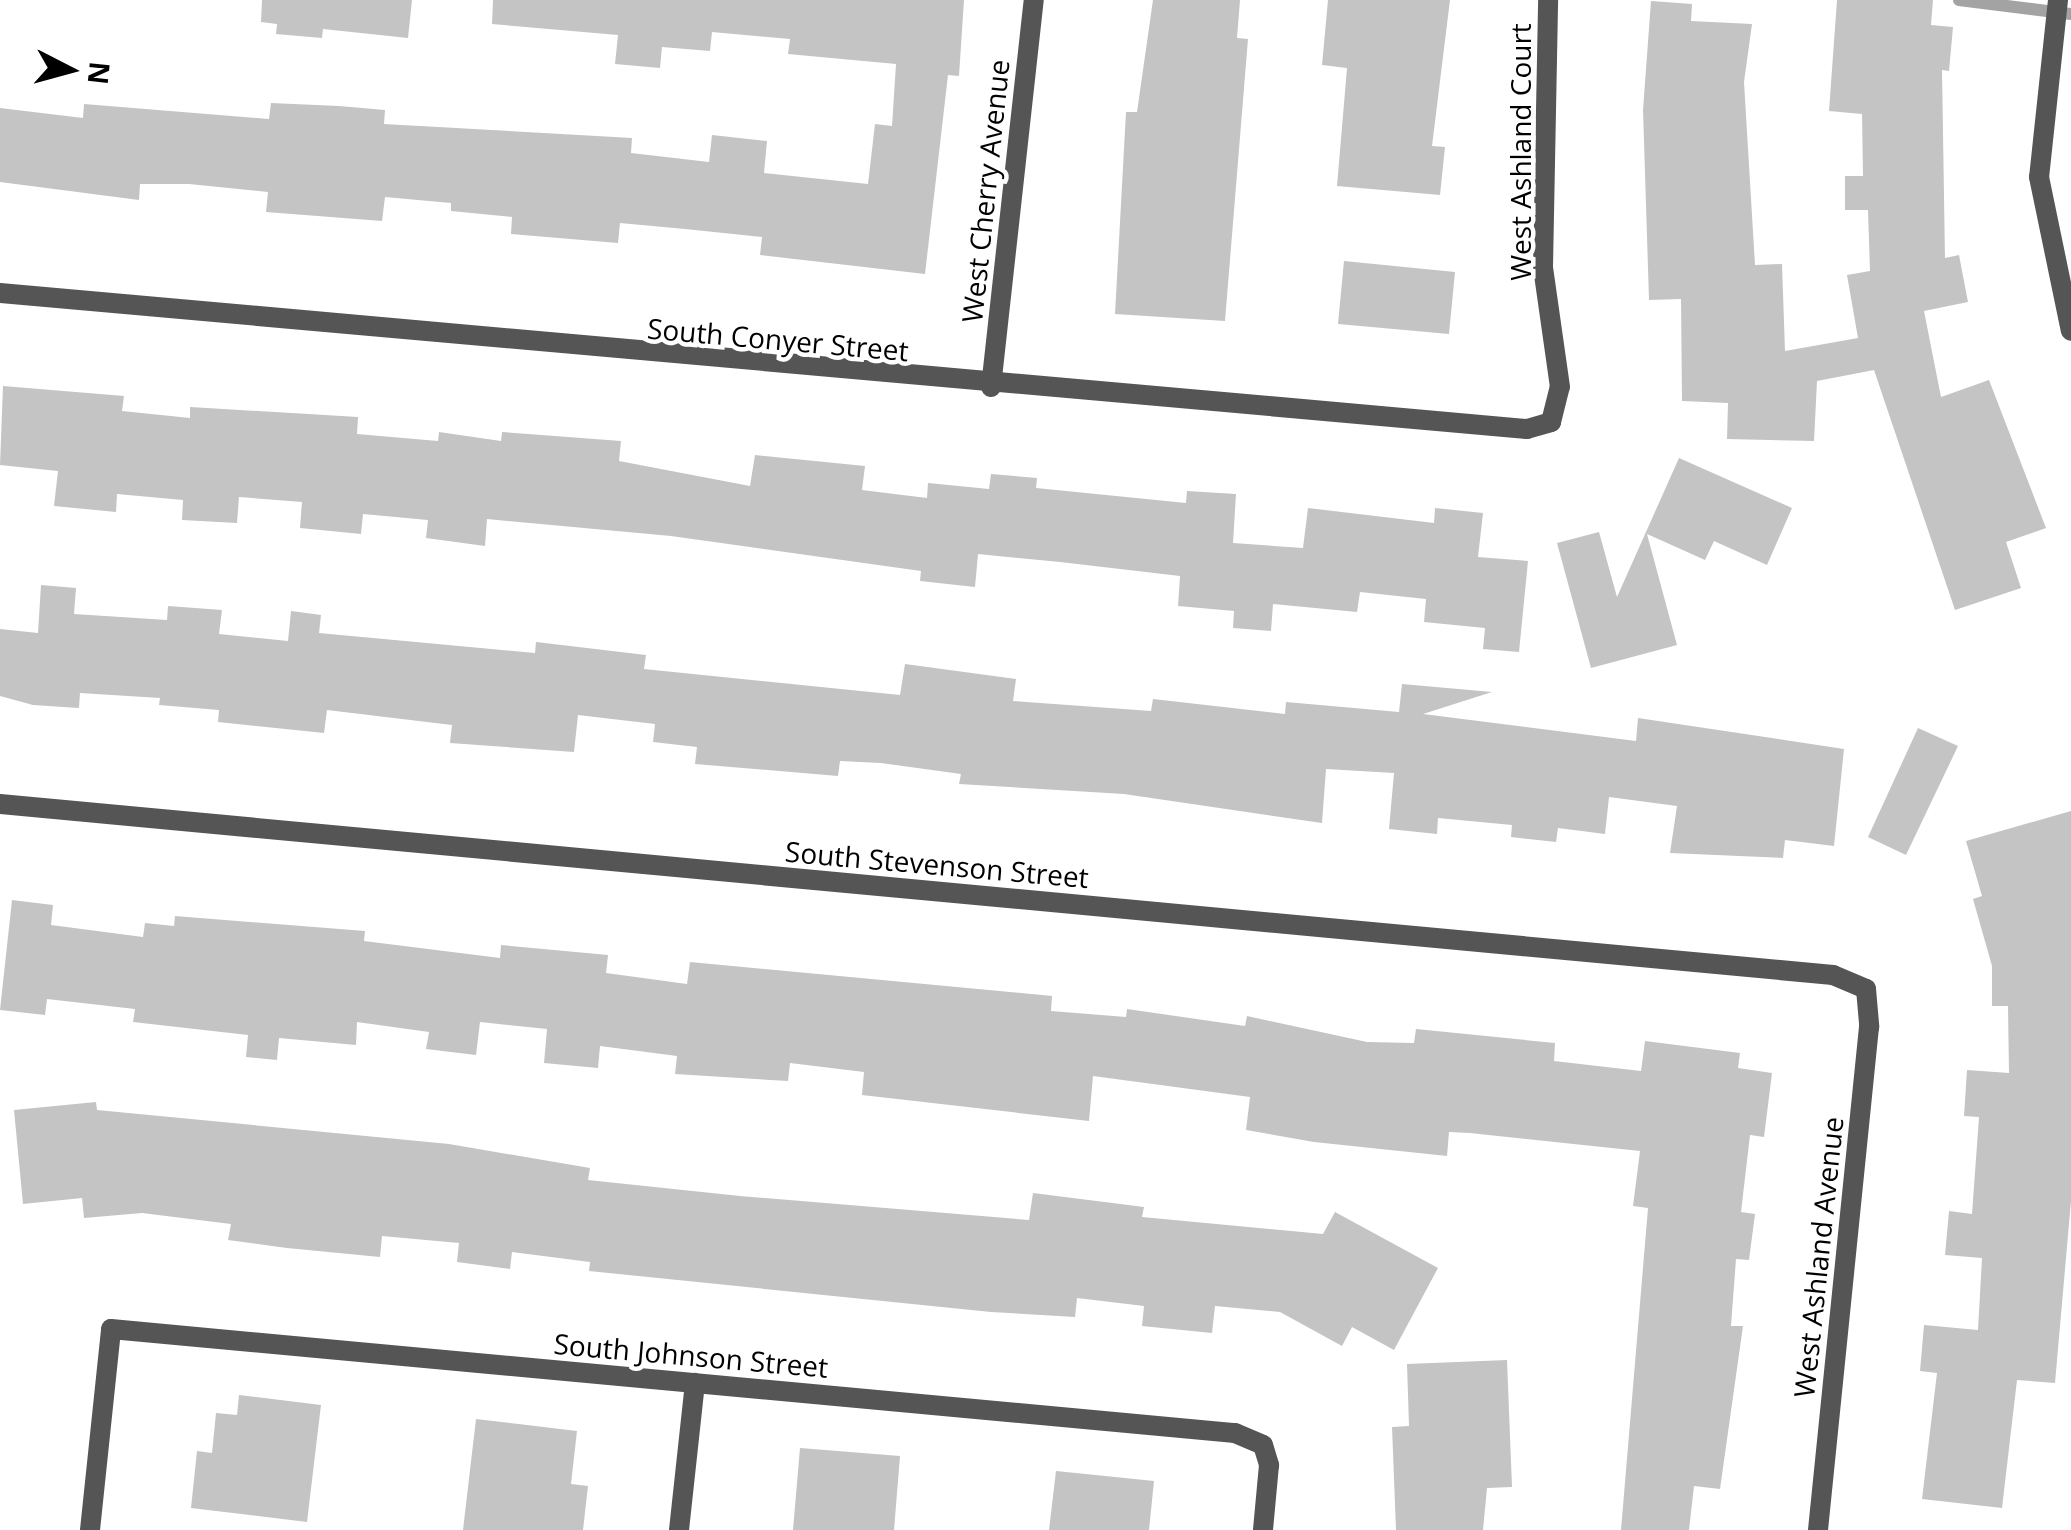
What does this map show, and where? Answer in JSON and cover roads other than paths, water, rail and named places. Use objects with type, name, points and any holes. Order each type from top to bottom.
[{"type":"street","name":"West Cherry Avenue","points":[[991,387],[1034,0]]},
{"type":"street","name":"West Ashland Court","points":[[1548,0],[1543,267],[1560,386],[1551,422]]},
{"type":"street","points":[[2058,0],[2039,178],[2071,331]]},
{"type":"street","name":"South Conyer Street","points":[[0,292],[991,387],[1502,430],[1551,422]]},
{"type":"street","name":"South Stevenson Street","points":[[0,804],[1813,973],[1866,988]]},
{"type":"street","name":"West Ashland Avenue","points":[[1818,1530],[1870,1027],[1866,988]]},
{"type":"street","name":"South Johnson Street","points":[[90,1530],[111,1330],[1235,1434],[1263,1445],[1269,1465],[1262,1530]]},
{"type":"street","points":[[678,1530],[695,1383]]},
{"type":"waterway","points":[[1959,0],[2071,14]]}]
